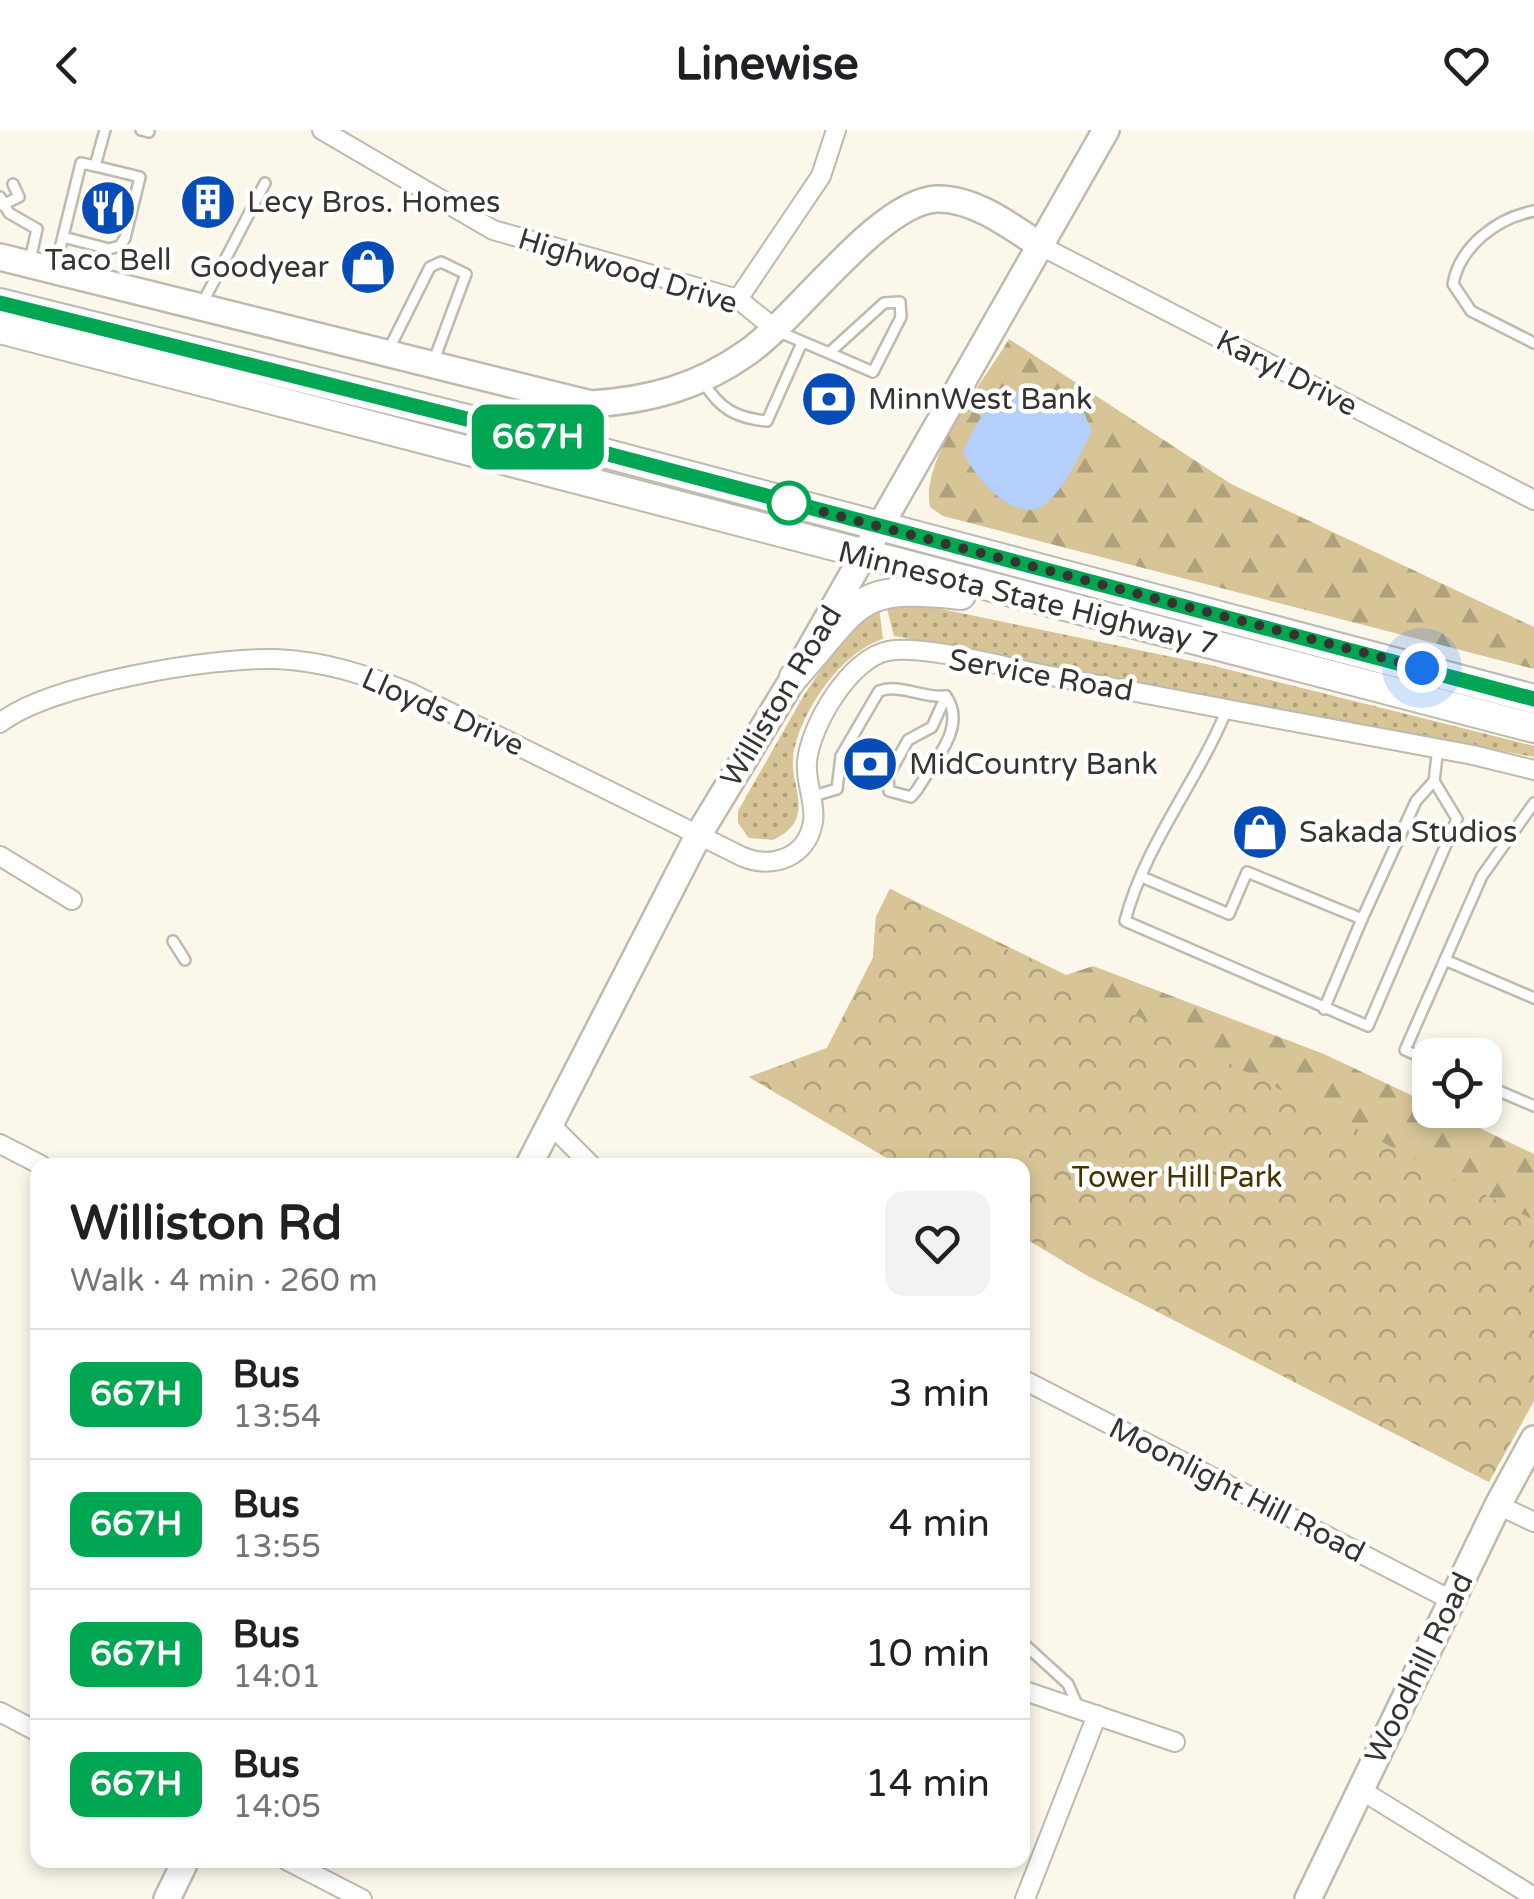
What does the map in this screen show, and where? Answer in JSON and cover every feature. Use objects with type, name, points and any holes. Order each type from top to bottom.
[{"type":"main road","name":"Minnesota State Highway 7","points":[[0,303],[604,453],[1534,698]]},
{"type":"main road","name":"Minnesota State Highway 7","points":[[0,329],[1534,728]]},
{"type":"main road","points":[[794,677],[858,606],[876,594],[914,590],[1061,607]]},
{"type":"street","name":"Highwood Drive","points":[[322,130],[493,230],[738,299],[775,329]]},
{"type":"street","points":[[738,299],[821,176],[836,130]]},
{"type":"street","name":"Williston Road","points":[[532,1158],[699,834],[794,677],[1106,130]]},
{"type":"street","points":[[0,257],[385,356],[591,404],[658,397],[702,379],[751,350],[888,218],[912,205],[937,199],[962,204],[1040,245]]},
{"type":"street","name":"Karyl Drive","points":[[1040,245],[1534,500]]},
{"type":"street","name":"Service Road","points":[[699,834],[756,862],[779,863],[808,834],[813,822],[806,773],[810,743],[836,696],[862,662],[890,650],[1438,748],[1534,770]]},
{"type":"street","name":"Lloyds Drive","points":[[0,724],[50,696],[94,684],[259,660],[322,664],[368,675],[411,693],[699,834]]},
{"type":"street","points":[[0,856],[72,900]]},
{"type":"street","points":[[549,1123],[583,1158]]},
{"type":"street","points":[[0,1144],[30,1159]]},
{"type":"street","name":"Moonlight Hill Road","points":[[1030,1384],[1451,1600]]},
{"type":"street","name":"Woodhill Road","points":[[1308,1899],[1451,1600],[1534,1439]]},
{"type":"street","points":[[1498,1505],[1534,1522]]},
{"type":"street","points":[[1030,1693],[1175,1742]]},
{"type":"street","points":[[0,1712],[30,1727]]},
{"type":"street","points":[[1026,1899],[1097,1715]]},
{"type":"street","points":[[1361,1790],[1534,1897]]},
{"type":"street","points":[[167,1899],[182,1868]]},
{"type":"street","points":[[302,1868],[362,1899]]},
{"type":"lane","points":[[95,166],[104,130]]},
{"type":"lane","points":[[54,271],[82,164],[140,177],[120,246],[109,248],[63,238]]},
{"type":"lane","points":[[200,308],[265,183]]},
{"type":"lane","points":[[14,184],[19,197],[1,203],[13,217],[37,230],[28,265]]},
{"type":"lane","points":[[1534,212],[1503,222],[1481,237],[1456,268],[1453,284],[1471,311],[1534,343]]},
{"type":"lane","points":[[385,356],[430,267],[441,262],[466,274],[466,282],[431,367]]},
{"type":"lane","points":[[775,329],[801,345],[873,372],[901,317],[900,302],[884,303],[829,353]]},
{"type":"lane","points":[[702,379],[718,405],[744,419],[767,420],[801,345]]},
{"type":"lane","points":[[810,797],[837,789],[840,756],[879,692],[897,688],[930,698],[946,696]]},
{"type":"lane","points":[[946,696],[954,707],[954,726],[917,790],[911,797],[895,796],[889,791],[888,776],[908,740],[932,727],[946,696]]},
{"type":"lane","points":[[1227,709],[1212,748],[1180,797],[1126,916],[1131,926],[1368,1026],[1456,818],[1434,781]]},
{"type":"lane","points":[[1324,1008],[1416,801],[1434,781],[1438,748]]},
{"type":"lane","points":[[1412,1053],[1405,1050],[1482,876],[1534,803]]},
{"type":"lane","points":[[1142,877],[1229,914],[1247,872],[1362,919]]},
{"type":"lane","points":[[173,941],[185,960]]},
{"type":"lane","points":[[1445,960],[1534,998]]},
{"type":"lane","points":[[1502,1092],[1534,1106]]},
{"type":"lane","points":[[1030,1649],[1068,1684],[1078,1709]]},
{"type":"green space","points":[[1009,339],[1231,484],[1534,627],[1534,669],[943,516],[930,507],[929,488],[935,466],[956,421]]},
{"type":"green space","points":[[908,602],[1206,664],[1534,746],[1534,757],[894,636],[886,605]]},
{"type":"green space","points":[[879,607],[883,639],[867,646],[837,671],[803,723],[793,758],[799,806],[795,821],[773,840],[749,838],[738,823],[738,811],[804,695],[856,618]]},
{"type":"green space","name":"Tower Hill Park","points":[[890,889],[1066,975],[1093,966],[1324,1054],[1412,1096],[1412,1128],[1480,1128],[1534,1154],[1534,1273],[1489,1482],[1088,1276],[1030,1241],[1030,1158],[887,1158],[749,1077],[827,1048],[873,958],[876,917]]},
{"type":"green space","name":"Tower Hill Park","points":[[890,889],[1534,1220],[1534,1401],[1489,1482],[1088,1276],[1030,1241],[1030,1158],[887,1158],[749,1077],[827,1048],[873,958],[876,917]]},
{"type":"water","points":[[1034,389],[1081,405],[1092,432],[1058,491],[1042,506],[1031,510],[1007,503],[995,494],[963,451],[976,425],[996,401]]},
{"type":"bus line","name":"667H","points":[[0,303],[604,453],[1274,627],[1534,699]]},
{"type":"place","name":"Lecy Bros. Homes","points":[[208,202]]},
{"type":"place","name":"Taco Bell","points":[[108,208]]},
{"type":"place","name":"Goodyear","points":[[368,267]]},
{"type":"place","name":"MinnWest Bank","points":[[829,399]]},
{"type":"place","name":"MidCountry Bank","points":[[870,764]]},
{"type":"place","name":"Sakada Studios","points":[[1260,832]]},
{"type":"route","points":[[789,503],[1422,668]]}]
